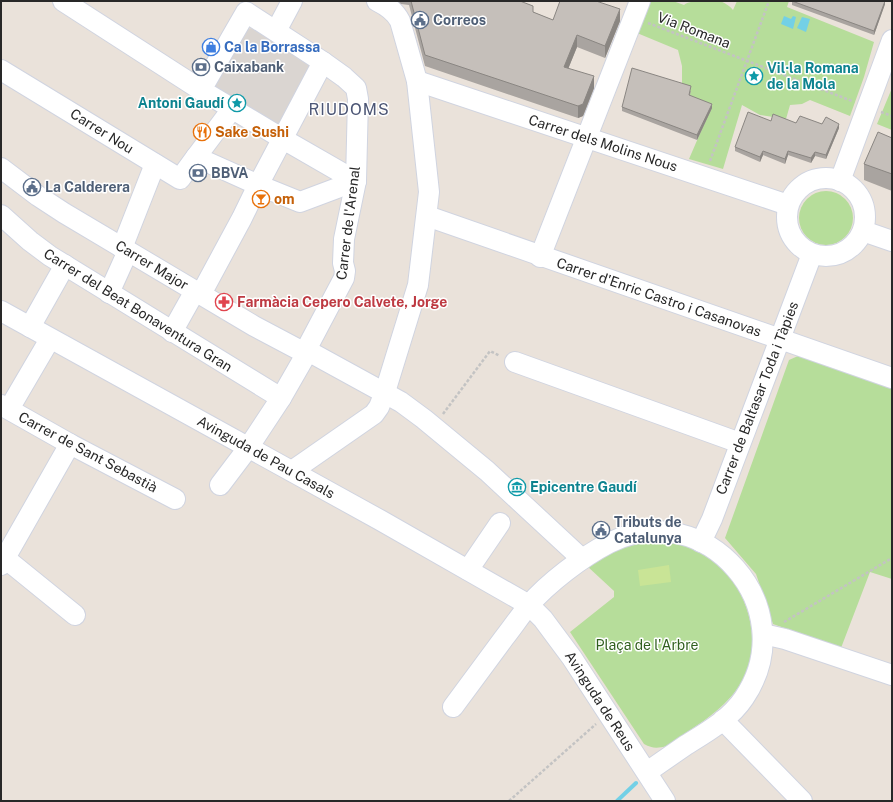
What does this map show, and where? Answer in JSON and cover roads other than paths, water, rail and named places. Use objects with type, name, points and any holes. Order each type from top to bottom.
[{"type":"street","points":[[63,1],[201,90],[356,181]]},
{"type":"street","points":[[276,31],[292,1]]},
{"type":"street","points":[[292,471],[374,414],[385,392],[416,292],[427,216],[428,182],[417,81],[398,15],[377,1]]},
{"type":"street","points":[[172,332],[198,292],[242,218],[323,62],[276,31],[246,7],[201,90]]},
{"type":"street","points":[[540,256],[637,9]]},
{"type":"street","points":[[840,181],[892,40]]},
{"type":"street","name":"Carrer de l'Arenal","points":[[220,485],[248,448],[280,398],[308,350],[308,346],[344,278],[344,239],[356,181],[358,99],[356,88],[344,77],[323,62]]},
{"type":"street","name":"Carrer Nou","points":[[1,70],[180,179],[196,157]]},
{"type":"street","name":"Carrer dels Molins Nous","points":[[417,81],[788,205]]},
{"type":"street","points":[[232,109],[196,157],[300,202],[356,181]]},
{"type":"street","points":[[110,293],[155,164]]},
{"type":"street","name":"Carrer Major","points":[[4,178],[38,196],[254,326],[305,353],[308,350]]},
{"type":"street","points":[[831,178],[840,181],[855,190],[864,205],[865,214],[863,231],[851,248],[842,253],[832,256],[812,254],[803,249],[790,234],[787,220],[788,205],[798,190],[813,180],[831,178]]},
{"type":"street","name":"Carrer del Beat Bonaventura Gran","points":[[1,215],[30,241],[65,265],[280,398]]},
{"type":"street","name":"Carrer d'Enric Castro i Casanovas","points":[[427,216],[892,378]]},
{"type":"street","points":[[863,231],[892,241]]},
{"type":"street","name":"Carrer de Baltasar Toda i Tàpies","points":[[701,542],[712,519],[812,254]]},
{"type":"street","points":[[30,327],[65,265]]},
{"type":"street","name":"Avinguda de Pau Casals","points":[[1,311],[292,471],[529,606]]},
{"type":"street","points":[[5,407],[50,339]]},
{"type":"street","points":[[308,350],[402,402],[487,471],[582,559]]},
{"type":"street","points":[[515,362],[740,443]]},
{"type":"street","name":"Carrer de Sant Sebastià","points":[[5,407],[70,444],[175,499]]},
{"type":"street","points":[[70,444],[2,559],[75,615]]},
{"type":"street","points":[[468,570],[500,523]]},
{"type":"street","points":[[453,707],[529,606],[557,579],[582,559],[610,542],[619,538],[640,533],[671,533],[687,536],[720,553],[745,580],[757,603],[762,624],[761,657],[755,678],[744,698],[730,715],[647,772]]},
{"type":"street","name":"Avinguda de Reus","points":[[529,606],[538,612],[553,632],[666,801]]},
{"type":"street","points":[[762,634],[785,639],[892,675]]},
{"type":"street","points":[[723,720],[802,801]]},
{"type":"water","points":[[784,16],[791,19],[793,16],[796,17],[793,29],[781,24]]},
{"type":"water","points":[[802,17],[810,19],[806,32],[797,28]]},
{"type":"waterway","points":[[617,801],[636,783]]},
{"type":"place","name":"Correos","points":[[420,20]]},
{"type":"place","name":"Ca la Borrassa","points":[[211,47]]},
{"type":"place","name":"Caixabank","points":[[201,67]]},
{"type":"place","name":"Vil·la Romana de la Mola","points":[[754,76]]},
{"type":"place","name":"Antoni Gaudí","points":[[237,103]]},
{"type":"place","name":"Sake Sushi","points":[[202,132]]},
{"type":"place","name":"BBVA","points":[[198,173]]},
{"type":"place","name":"La Calderera","points":[[32,187]]},
{"type":"place","name":"om","points":[[261,199]]},
{"type":"place","name":"Farmàcia Cepero Calvete, Jorge","points":[[224,302]]},
{"type":"place","name":"Epicentre Gaudí","points":[[517,487]]},
{"type":"place","name":"Tributs de Catalunya","points":[[601,530]]},
{"type":"district","name":"RIUDOMS","points":[[349,109]]},
{"type":"park label","name":"Plaça de l'Arbre","points":[[647,645]]}]
